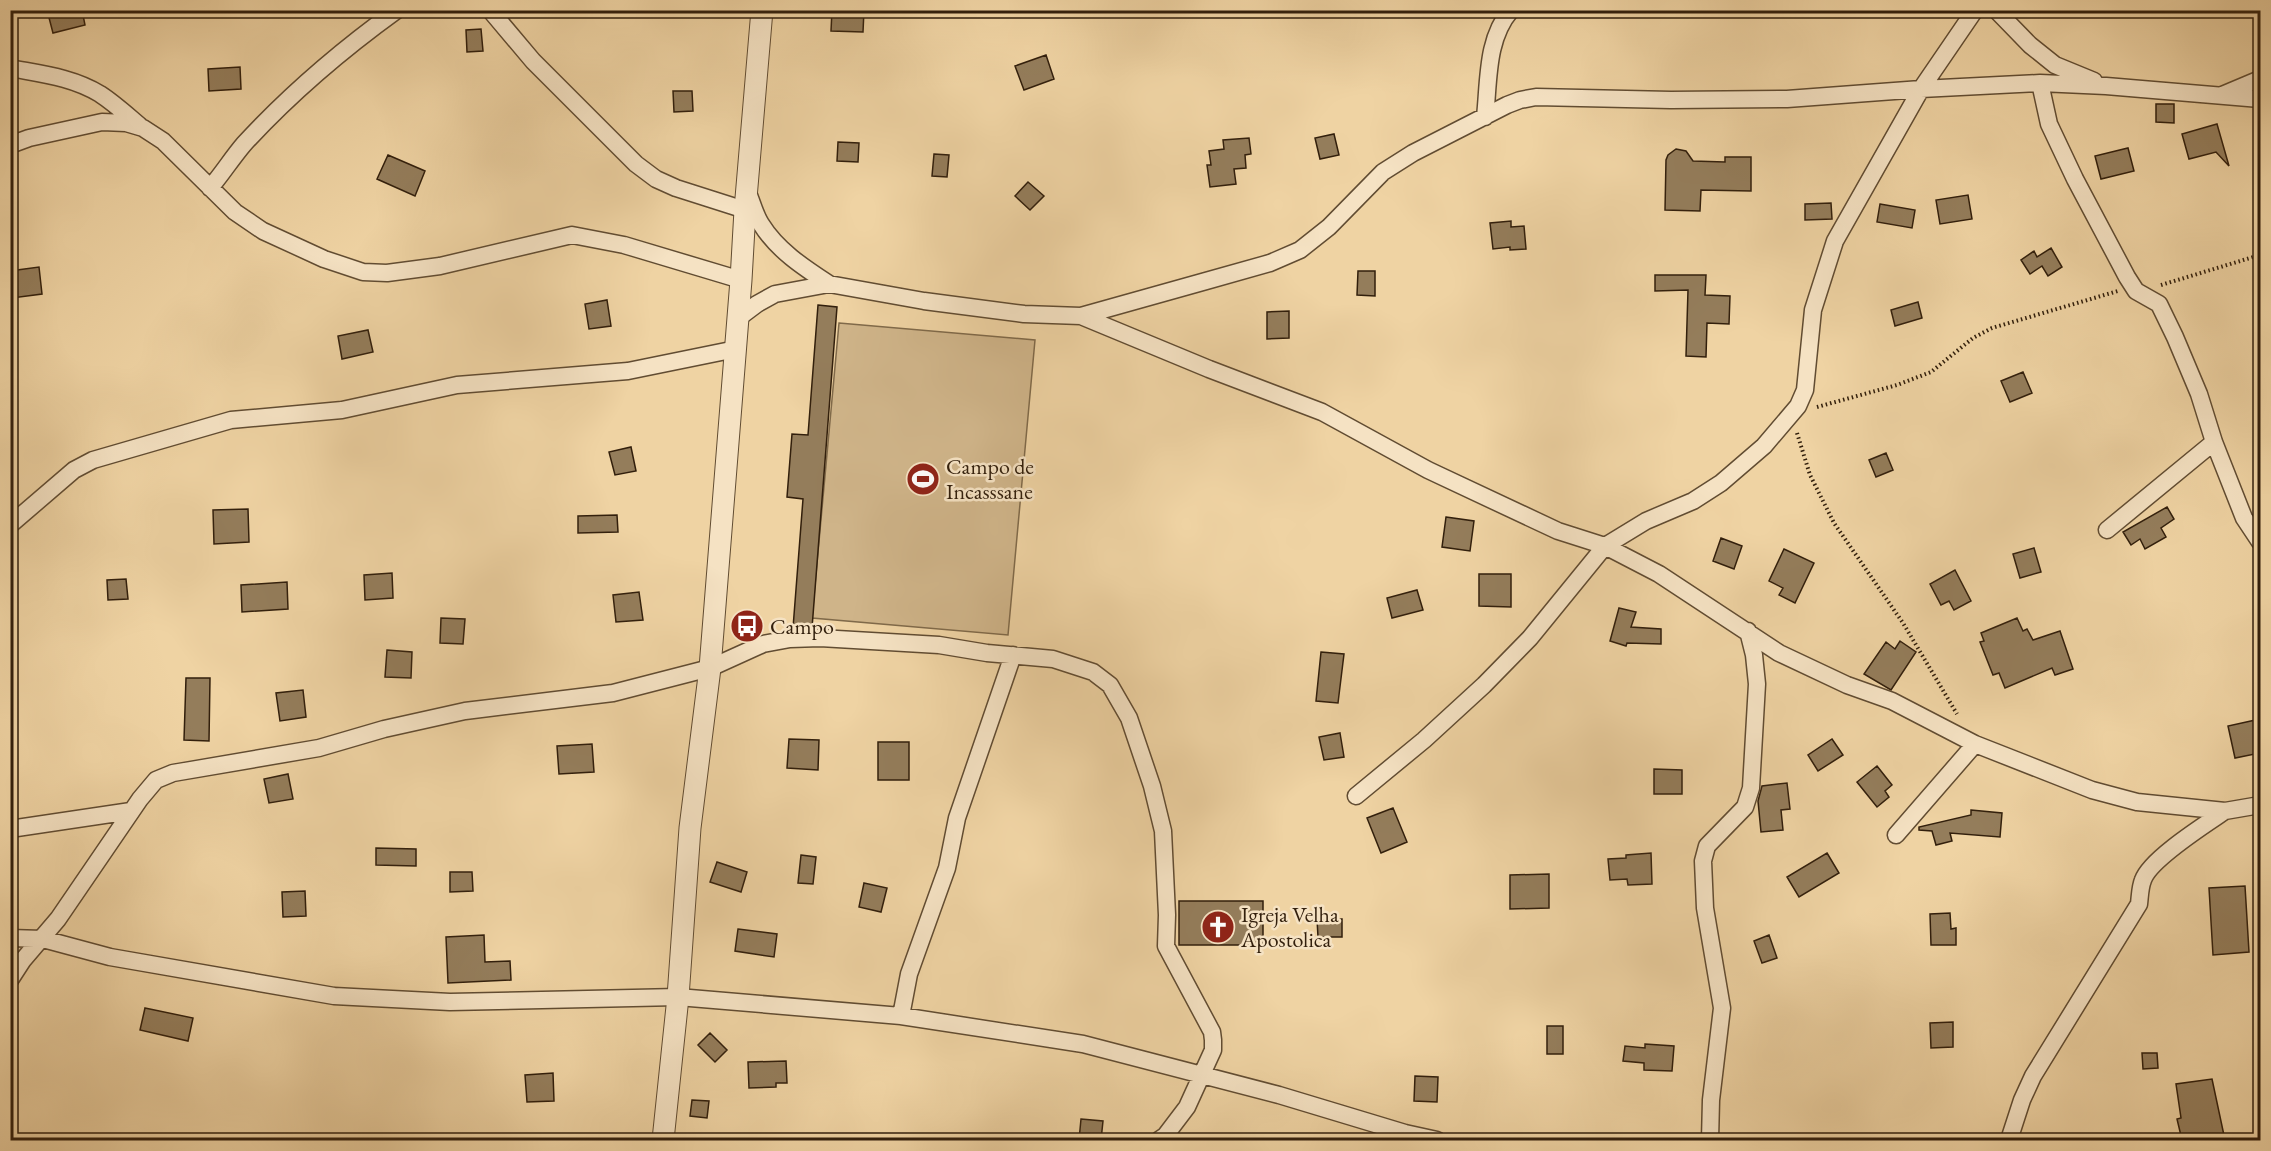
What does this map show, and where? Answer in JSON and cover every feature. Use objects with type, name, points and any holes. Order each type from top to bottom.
[{"type":"street","points":[[210,188],[244,145],[298,93],[363,35],[397,10]]},
{"type":"street","points":[[490,10],[533,61],[636,164],[676,188],[746,199]]},
{"type":"street","points":[[663,1140],[678,998],[690,828],[710,668],[762,10]]},
{"type":"street","points":[[1485,117],[1491,51],[1502,21],[1511,10]]},
{"type":"street","points":[[1356,796],[1424,740],[1500,669],[1530,638],[1605,546],[1646,521],[1693,501],[1721,483],[1764,446],[1792,414],[1805,390],[1813,310],[1835,241],[1921,89],[1975,10]]},
{"type":"street","points":[[1996,10],[2030,45],[2055,65],[2106,86]]},
{"type":"street","points":[[10,68],[31,70],[72,81],[100,94],[163,141],[235,212],[263,231],[324,259],[363,272],[387,273],[440,266],[573,235],[624,244],[741,280]]},
{"type":"street","points":[[2220,96],[2260,79]]},
{"type":"street","points":[[2040,83],[2049,124],[2075,179],[2136,290],[2159,304],[2175,337],[2199,394],[2214,442],[2244,518],[2260,542]]},
{"type":"street","points":[[737,319],[775,294],[829,284],[924,301],[1024,314],[1081,316],[1270,263],[1300,250],[1329,227],[1383,172],[1413,153],[1485,117],[1520,100],[1536,97],[1671,100],[1786,99],[2040,83],[2260,99]]},
{"type":"street","points":[[10,146],[29,138],[102,122],[126,123],[143,128]]},
{"type":"street","points":[[746,199],[760,223],[781,249],[829,284]]},
{"type":"street","points":[[1081,316],[1209,369],[1322,412],[1428,470],[1558,531],[1605,546],[1659,574],[1779,653],[1847,685],[1892,701],[1976,744],[2073,783],[2126,800],[2225,811],[2260,805]]},
{"type":"street","points":[[10,525],[74,470],[93,460],[231,420],[342,410],[456,385],[628,371],[736,349]]},
{"type":"street","points":[[2107,530],[2214,442]]},
{"type":"street","points":[[1710,1140],[1722,1008],[1705,908],[1703,861],[1707,846],[1745,807],[1751,788],[1757,684],[1754,656],[1748,632]]},
{"type":"street","points":[[10,980],[23,960],[43,939],[131,811],[156,780],[173,773],[319,748],[384,729],[465,711],[613,693],[710,668],[763,644],[790,639],[820,638],[939,645],[1013,656],[1053,659],[1093,672],[1110,685],[1129,718],[1152,786],[1163,831],[1166,946],[1212,1032],[1213,1050],[1187,1107],[1165,1136],[1159,1140]]},
{"type":"street","points":[[901,1017],[909,974],[946,868],[957,818],[1013,656]]},
{"type":"street","points":[[1896,835],[1976,744]]},
{"type":"street","points":[[10,829],[131,811]]},
{"type":"street","points":[[2009,1140],[2022,1100],[2033,1076],[2139,904],[2143,879],[2163,856],[2225,811]]},
{"type":"street","points":[[10,938],[43,939],[110,957],[334,996],[450,1002],[678,998],[901,1017],[1083,1044],[1279,1095],[1405,1137],[1437,1140]]},
{"type":"path","points":[[1958,714],[1903,623],[1834,522],[1810,475],[1792,414],[1897,385],[1931,372],[1973,338],[1992,328],[2161,285],[2260,255]]},
{"type":"shaded area","name":"Campo de Incasssane","points":[[839,323],[1035,340],[1008,635],[812,618]]},
{"type":"building","points":[[47,10],[82,10],[85,25],[53,33]]},
{"type":"building","points":[[832,10],[864,10],[863,32],[831,31]]},
{"type":"building","points":[[481,29],[483,51],[467,52],[466,30]]},
{"type":"building","points":[[1046,55],[1054,79],[1024,90],[1015,66]]},
{"type":"building","points":[[240,67],[241,89],[209,91],[208,69]]},
{"type":"building","points":[[673,91],[692,91],[693,111],[674,112]]},
{"type":"building","points":[[2156,104],[2174,104],[2174,123],[2156,122]]},
{"type":"building","points":[[2217,124],[2229,166],[2216,152],[2189,159],[2182,134]]},
{"type":"building","points":[[1334,134],[1339,155],[1320,159],[1315,138]]},
{"type":"building","points":[[1249,138],[1251,154],[1245,155],[1246,168],[1234,169],[1236,184],[1210,187],[1207,165],[1211,165],[1209,151],[1224,149],[1223,140]]},
{"type":"building","points":[[838,142],[859,143],[858,162],[837,161]]},
{"type":"building","points":[[2128,148],[2134,171],[2101,179],[2095,156]]},
{"type":"building","points":[[1676,149],[1686,151],[1693,161],[1725,162],[1725,157],[1751,157],[1751,191],[1701,190],[1700,211],[1665,210],[1666,160],[1668,155]]},
{"type":"building","points":[[934,154],[949,155],[947,177],[932,176]]},
{"type":"building","points":[[388,155],[425,171],[415,196],[377,179]]},
{"type":"building","points":[[1028,182],[1044,196],[1030,210],[1015,196]]},
{"type":"building","points":[[1968,195],[1972,219],[1940,224],[1936,200]]},
{"type":"building","points":[[1831,203],[1832,219],[1805,220],[1805,204]]},
{"type":"building","points":[[1880,204],[1915,210],[1912,228],[1877,222]]},
{"type":"building","points":[[1511,221],[1511,227],[1524,226],[1526,249],[1510,250],[1510,247],[1493,249],[1490,223]]},
{"type":"building","points":[[2051,248],[2062,267],[2048,276],[2042,266],[2030,274],[2021,260],[2034,251],[2037,257]]},
{"type":"building","points":[[39,267],[42,294],[12,298],[10,271]]},
{"type":"building","points":[[1358,271],[1375,271],[1375,296],[1357,295]]},
{"type":"building","points":[[1655,275],[1706,275],[1705,295],[1730,296],[1729,324],[1707,323],[1706,357],[1686,356],[1688,290],[1655,291]]},
{"type":"building","points":[[607,300],[611,326],[589,329],[585,304]]},
{"type":"building","points":[[1918,302],[1922,318],[1895,326],[1891,310]]},
{"type":"building","points":[[818,305],[837,307],[812,628],[793,628],[803,499],[787,497],[792,434],[808,435]]},
{"type":"building","points":[[1289,311],[1289,338],[1267,339],[1267,312]]},
{"type":"building","points":[[368,330],[373,352],[342,359],[338,336]]},
{"type":"building","points":[[2023,372],[2032,393],[2010,402],[2001,381]]},
{"type":"building","points":[[631,447],[636,471],[615,475],[609,452]]},
{"type":"building","points":[[1886,453],[1893,470],[1876,477],[1869,460]]},
{"type":"building","points":[[2167,507],[2174,519],[2161,528],[2166,537],[2145,549],[2140,539],[2131,545],[2123,532]]},
{"type":"building","points":[[248,509],[249,542],[214,544],[213,510]]},
{"type":"building","points":[[617,515],[618,532],[578,533],[578,516]]},
{"type":"building","points":[[1446,517],[1474,521],[1470,551],[1442,547]]},
{"type":"building","points":[[1721,538],[1742,546],[1734,569],[1713,561]]},
{"type":"building","points":[[2034,548],[2041,572],[2020,578],[2013,554]]},
{"type":"building","points":[[1784,549],[1814,563],[1795,603],[1779,595],[1783,588],[1769,581]]},
{"type":"building","points":[[1955,570],[1971,601],[1954,610],[1949,601],[1941,605],[1930,584]]},
{"type":"building","points":[[392,573],[393,598],[365,600],[364,575]]},
{"type":"building","points":[[1479,574],[1511,574],[1511,607],[1479,606]]},
{"type":"building","points":[[126,579],[128,599],[108,600],[107,580]]},
{"type":"building","points":[[287,582],[288,609],[242,612],[241,585]]},
{"type":"building","points":[[1417,590],[1423,610],[1392,618],[1387,598]]},
{"type":"building","points":[[639,592],[643,620],[616,622],[613,595]]},
{"type":"building","points":[[1619,608],[1636,612],[1631,627],[1661,629],[1661,644],[1627,643],[1626,646],[1610,641]]},
{"type":"building","points":[[441,618],[465,619],[463,644],[440,643]]},
{"type":"building","points":[[2017,618],[2023,631],[2027,629],[2033,640],[2060,631],[2073,669],[2055,675],[2052,668],[2005,688],[1999,673],[1993,675],[1980,642],[1984,641],[1981,633]]},
{"type":"building","points":[[1900,641],[1916,652],[1891,690],[1864,674],[1886,642],[1895,649]]},
{"type":"building","points":[[387,650],[412,652],[411,678],[385,677]]},
{"type":"building","points":[[1321,652],[1344,654],[1338,703],[1316,701]]},
{"type":"building","points":[[186,678],[210,678],[209,741],[184,740]]},
{"type":"building","points":[[303,690],[306,717],[280,721],[276,693]]},
{"type":"building","points":[[2260,719],[2260,753],[2235,758],[2228,726]]},
{"type":"building","points":[[1340,733],[1344,757],[1324,760],[1319,737]]},
{"type":"building","points":[[789,739],[819,740],[818,770],[787,768]]},
{"type":"building","points":[[1832,739],[1843,755],[1818,771],[1808,755]]},
{"type":"building","points":[[878,742],[909,742],[909,780],[878,780]]},
{"type":"building","points":[[592,744],[594,772],[559,774],[557,746]]},
{"type":"building","points":[[1877,766],[1892,785],[1885,791],[1889,797],[1877,807],[1857,782]]},
{"type":"building","points":[[1654,769],[1682,770],[1682,794],[1654,794]]},
{"type":"building","points":[[288,774],[293,799],[269,803],[264,779]]},
{"type":"building","points":[[1787,783],[1790,809],[1781,810],[1783,830],[1761,832],[1758,801],[1762,786]]},
{"type":"building","points":[[1393,808],[1407,842],[1381,853],[1367,818]]},
{"type":"building","points":[[1971,810],[2002,813],[2000,837],[1950,833],[1952,841],[1936,845],[1932,831],[1919,830],[1919,827],[1971,815]]},
{"type":"building","points":[[376,848],[416,849],[416,866],[376,865]]},
{"type":"building","points":[[1651,853],[1652,884],[1628,885],[1627,879],[1610,880],[1608,859]]},
{"type":"building","points":[[1827,853],[1839,873],[1799,897],[1787,877]]},
{"type":"building","points":[[801,855],[816,857],[813,884],[798,883]]},
{"type":"building","points":[[717,862],[747,872],[741,892],[710,882]]},
{"type":"building","points":[[450,872],[472,872],[473,891],[450,892]]},
{"type":"building","points":[[1549,874],[1549,908],[1510,909],[1510,875]]},
{"type":"building","points":[[864,883],[887,888],[881,912],[859,907]]},
{"type":"building","points":[[2245,886],[2249,952],[2213,955],[2209,888]]},
{"type":"building","points":[[305,891],[306,916],[283,917],[282,892]]},
{"type":"building","points":[[1179,901],[1263,901],[1263,945],[1179,945]]},
{"type":"building","points":[[1950,913],[1951,929],[1956,928],[1956,945],[1931,945],[1930,914]]},
{"type":"building","points":[[1317,919],[1342,919],[1342,937],[1318,937]]},
{"type":"building","points":[[738,929],[777,934],[774,957],[735,951]]},
{"type":"building","points":[[484,935],[485,962],[510,961],[511,980],[448,983],[446,937]]},
{"type":"building","points":[[1769,935],[1777,958],[1762,963],[1754,941]]},
{"type":"building","points":[[145,1008],[193,1018],[188,1041],[140,1030]]},
{"type":"building","points":[[1953,1022],[1953,1047],[1931,1048],[1930,1023]]},
{"type":"building","points":[[1547,1026],[1563,1026],[1563,1054],[1547,1054]]},
{"type":"building","points":[[710,1033],[727,1050],[715,1062],[698,1045]]},
{"type":"building","points":[[1645,1044],[1674,1046],[1672,1071],[1644,1070],[1644,1063],[1623,1061],[1625,1046],[1645,1048]]},
{"type":"building","points":[[2142,1053],[2157,1053],[2158,1068],[2143,1069]]},
{"type":"building","points":[[786,1061],[787,1083],[776,1083],[776,1087],[749,1088],[748,1062]]},
{"type":"building","points":[[553,1073],[554,1101],[527,1102],[525,1075]]},
{"type":"building","points":[[1415,1076],[1438,1077],[1437,1102],[1414,1101]]},
{"type":"building","points":[[2212,1079],[2225,1140],[2182,1140],[2177,1119],[2181,1118],[2176,1084]]},
{"type":"building","points":[[692,1100],[709,1101],[707,1118],[690,1116]]},
{"type":"building","points":[[1081,1119],[1103,1121],[1101,1140],[1079,1140]]},
{"type":"place","name":"Campo de Incasssane","points":[[923,479]]},
{"type":"place","name":"Campo","points":[[747,626]]},
{"type":"place","name":"Igreja Velha Apostolica","points":[[1218,927]]}]
